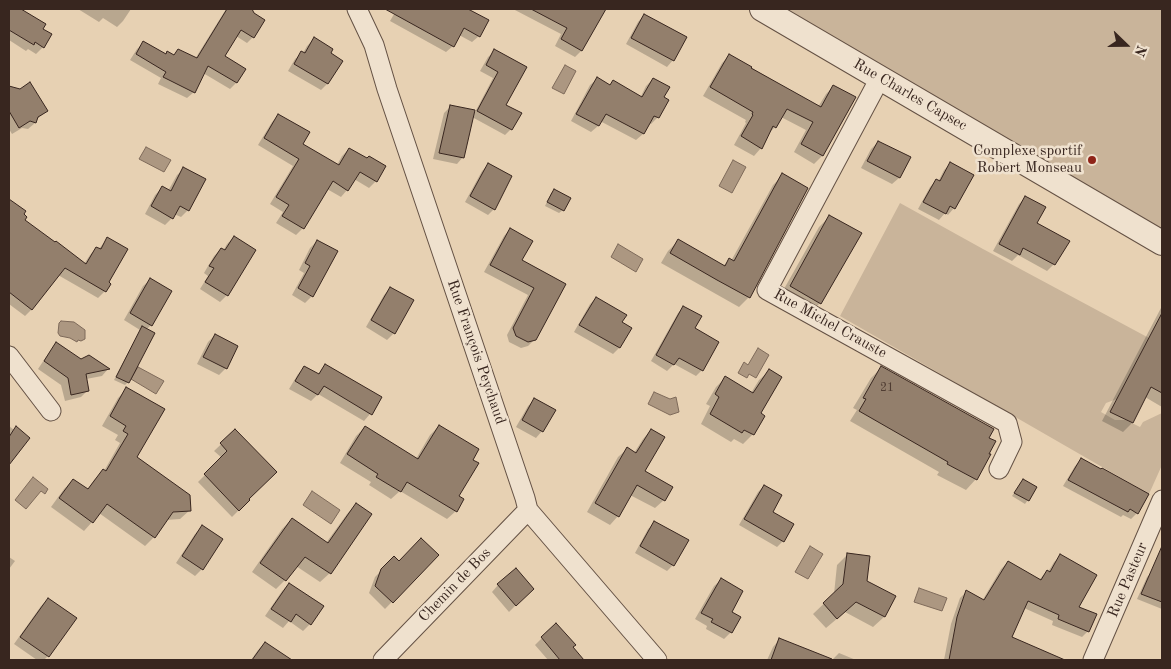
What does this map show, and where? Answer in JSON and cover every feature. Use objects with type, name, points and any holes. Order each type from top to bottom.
[{"type":"street","name":"Rue François Peychaud","points":[[356,9],[374,45],[387,90],[528,510],[657,660]]},
{"type":"street","name":"Rue Charles Capsec","points":[[762,9],[1162,243]]},
{"type":"street","name":"Rue Michel Crauste","points":[[880,78],[767,290],[1007,423],[1012,442],[999,469]]},
{"type":"street","points":[[9,356],[52,411]]},
{"type":"street","name":"Rue Pasteur","points":[[1093,660],[1162,500]]},
{"type":"street","name":"Chemin de Bos","points":[[383,660],[528,510]]},
{"type":"shaded area","name":"Complexe sportif Robert Monseau","points":[[762,9],[1162,9],[1162,243]]},
{"type":"shaded area","points":[[565,65],[576,71],[564,94],[552,88]]},
{"type":"shaded area","points":[[146,147],[171,160],[164,172],[139,159]]},
{"type":"shaded area","points":[[733,160],[746,167],[732,193],[719,186]]},
{"type":"shaded area","points":[[900,203],[1149,338],[1117,399],[1106,403],[1101,412],[1115,420],[1126,420],[1140,427],[1143,422],[1162,413],[1162,465],[1149,494],[840,316]]},
{"type":"shaded area","points":[[618,244],[643,259],[636,272],[611,257]]},
{"type":"shaded area","points":[[61,321],[74,322],[85,330],[85,339],[78,340],[77,342],[60,336],[58,333]]},
{"type":"shaded area","points":[[758,348],[769,355],[756,378],[749,374],[747,378],[738,373],[744,362],[748,365]]},
{"type":"shaded area","points":[[138,367],[164,381],[156,394],[131,379]]},
{"type":"shaded area","points":[[654,392],[670,399],[676,397],[679,412],[670,415],[648,404]]},
{"type":"shaded area","points":[[33,477],[48,489],[45,494],[41,491],[26,509],[15,500]]},
{"type":"shaded area","points":[[312,491],[340,510],[331,524],[303,505]]},
{"type":"shaded area","points":[[810,546],[823,554],[808,579],[795,572]]},
{"type":"shaded area","points":[[919,588],[947,598],[942,611],[914,602]]},
{"type":"building","points":[[9,9],[21,9],[46,24],[43,29],[52,34],[44,48],[35,42],[34,45],[9,30]]},
{"type":"building","points":[[227,9],[252,9],[254,13],[265,20],[254,38],[241,30],[225,56],[246,69],[237,83],[208,66],[195,93],[163,77],[166,72],[136,54],[143,41],[166,54],[167,51],[174,55],[178,49],[197,58]]},
{"type":"building","points":[[385,9],[468,9],[489,20],[480,37],[464,28],[454,47]]},
{"type":"building","points":[[531,9],[606,9],[582,51],[561,39],[567,28]]},
{"type":"building","points":[[644,14],[687,37],[674,61],[631,38]]},
{"type":"building","points":[[314,37],[333,49],[331,53],[343,61],[328,84],[294,64],[301,51],[305,53]]},
{"type":"building","points":[[494,49],[527,67],[506,105],[522,113],[512,130],[477,111],[498,72],[486,65]]},
{"type":"building","points":[[729,54],[821,107],[833,85],[856,97],[823,156],[801,144],[813,122],[787,109],[776,128],[773,126],[762,149],[741,136],[753,112],[710,87]]},
{"type":"building","points":[[597,77],[610,85],[613,80],[642,97],[653,78],[670,87],[664,97],[669,100],[659,118],[654,116],[644,134],[606,114],[599,126],[576,114]]},
{"type":"building","points":[[30,82],[48,111],[38,117],[36,123],[30,121],[19,128],[9,111],[9,86],[20,89]]},
{"type":"building","points":[[450,105],[475,110],[464,158],[439,153]]},
{"type":"building","points":[[278,114],[310,132],[303,144],[339,165],[349,148],[367,158],[369,156],[386,166],[377,182],[360,172],[348,191],[333,181],[304,229],[282,216],[289,205],[276,197],[299,159],[264,138]]},
{"type":"building","points":[[878,141],[911,157],[900,178],[867,161]]},
{"type":"building","points":[[950,162],[974,175],[955,209],[950,206],[946,214],[923,202],[936,179],[940,181]]},
{"type":"building","points":[[488,163],[512,176],[495,210],[470,196]]},
{"type":"building","points":[[183,167],[206,179],[189,211],[180,206],[173,219],[151,206],[162,186],[171,191]]},
{"type":"building","points":[[782,173],[808,188],[750,298],[670,253],[678,239],[725,266],[729,258],[734,261]]},
{"type":"building","points":[[554,189],[571,198],[564,211],[547,202]]},
{"type":"building","points":[[1025,196],[1046,207],[1037,223],[1070,241],[1055,265],[1023,248],[1020,255],[999,244]]},
{"type":"building","points":[[9,199],[26,211],[24,214],[27,217],[25,220],[86,264],[96,247],[101,249],[107,237],[128,249],[109,282],[111,284],[106,292],[65,268],[32,310],[9,292]]},
{"type":"building","points":[[829,215],[862,233],[821,304],[790,286]]},
{"type":"building","points":[[510,228],[533,241],[522,260],[566,284],[536,340],[528,342],[516,336],[513,328],[534,288],[490,265]]},
{"type":"building","points":[[234,236],[256,250],[228,296],[205,282],[214,268],[209,266],[221,248],[225,250]]},
{"type":"building","points":[[317,240],[338,251],[313,297],[298,288],[310,266],[305,263]]},
{"type":"building","points":[[150,278],[172,291],[152,326],[130,313]]},
{"type":"building","points":[[390,287],[414,300],[395,334],[371,320]]},
{"type":"building","points":[[596,297],[627,315],[622,322],[632,328],[620,348],[579,325]]},
{"type":"building","points":[[683,306],[702,316],[695,328],[719,342],[703,371],[679,358],[674,365],[656,355]]},
{"type":"building","points":[[1162,313],[1162,393],[1151,387],[1133,423],[1110,412]]},
{"type":"building","points":[[142,326],[155,333],[129,383],[116,377]]},
{"type":"building","points":[[215,334],[238,346],[227,369],[203,357]]},
{"type":"building","points":[[56,342],[81,359],[89,355],[110,369],[86,374],[89,391],[71,395],[68,378],[44,361]]},
{"type":"building","points":[[325,364],[382,397],[372,415],[324,386],[318,395],[295,381],[304,366],[319,374]]},
{"type":"building","points":[[881,366],[994,429],[989,438],[996,441],[977,480],[859,411],[866,399],[863,398]]},
{"type":"building","points":[[769,369],[782,377],[761,413],[765,416],[754,435],[744,430],[742,433],[710,414],[719,397],[715,394],[725,376],[753,393]]},
{"type":"building","points":[[126,387],[165,409],[137,457],[190,495],[191,511],[173,512],[155,538],[107,504],[93,523],[59,498],[73,479],[88,489],[103,469],[106,471],[128,434],[123,431],[126,426],[110,416]]},
{"type":"building","points":[[534,398],[556,410],[543,432],[522,420]]},
{"type":"building","points":[[439,425],[479,449],[473,460],[479,463],[459,496],[464,499],[457,512],[407,482],[401,492],[376,477],[378,474],[347,454],[365,426],[418,459]]},
{"type":"building","points":[[16,426],[30,438],[9,465],[9,437]]},
{"type":"building","points":[[235,429],[277,472],[239,511],[204,474],[227,451],[220,443]]},
{"type":"building","points":[[651,429],[665,437],[645,471],[673,487],[665,501],[637,485],[619,517],[595,503],[627,447],[636,453]]},
{"type":"building","points":[[1081,458],[1149,494],[1138,514],[1130,509],[1128,512],[1068,480]]},
{"type":"building","points":[[1023,479],[1037,487],[1029,501],[1014,493]]},
{"type":"building","points":[[764,485],[782,495],[773,512],[794,524],[784,542],[744,519]]},
{"type":"building","points":[[356,503],[372,514],[331,574],[305,557],[286,581],[260,563],[292,518],[328,543]]},
{"type":"building","points":[[654,521],[689,540],[674,566],[640,546]]},
{"type":"building","points":[[202,525],[223,539],[203,570],[182,556]]},
{"type":"building","points":[[421,538],[439,555],[393,603],[375,586],[381,569],[394,556],[399,561]]},
{"type":"building","points":[[1162,546],[1162,602],[1141,594]]},
{"type":"building","points":[[847,553],[870,556],[867,581],[896,596],[885,617],[856,602],[837,619],[823,603],[843,584]]},
{"type":"building","points":[[1060,554],[1097,575],[1079,607],[1097,614],[1089,632],[1058,619],[1059,615],[1028,601],[1012,637],[1065,660],[949,660],[957,617],[966,590],[984,600],[1008,561],[1041,580],[1047,570],[1050,572]]},
{"type":"building","points":[[516,568],[534,589],[516,606],[497,584]]},
{"type":"building","points":[[721,578],[743,591],[732,612],[741,617],[732,633],[711,622],[713,619],[701,613]]},
{"type":"building","points":[[289,583],[324,606],[311,625],[296,614],[291,622],[271,609]]},
{"type":"building","points":[[48,598],[77,618],[49,657],[20,637]]},
{"type":"building","points":[[556,623],[576,645],[573,647],[584,660],[560,660],[541,637]]},
{"type":"building","points":[[779,638],[832,659],[832,660],[771,660]]},
{"type":"building","points":[[265,642],[292,660],[252,660]]},
{"type":"place","name":"Complexe sportif Robert Monseau","points":[[1092,160]]}]
